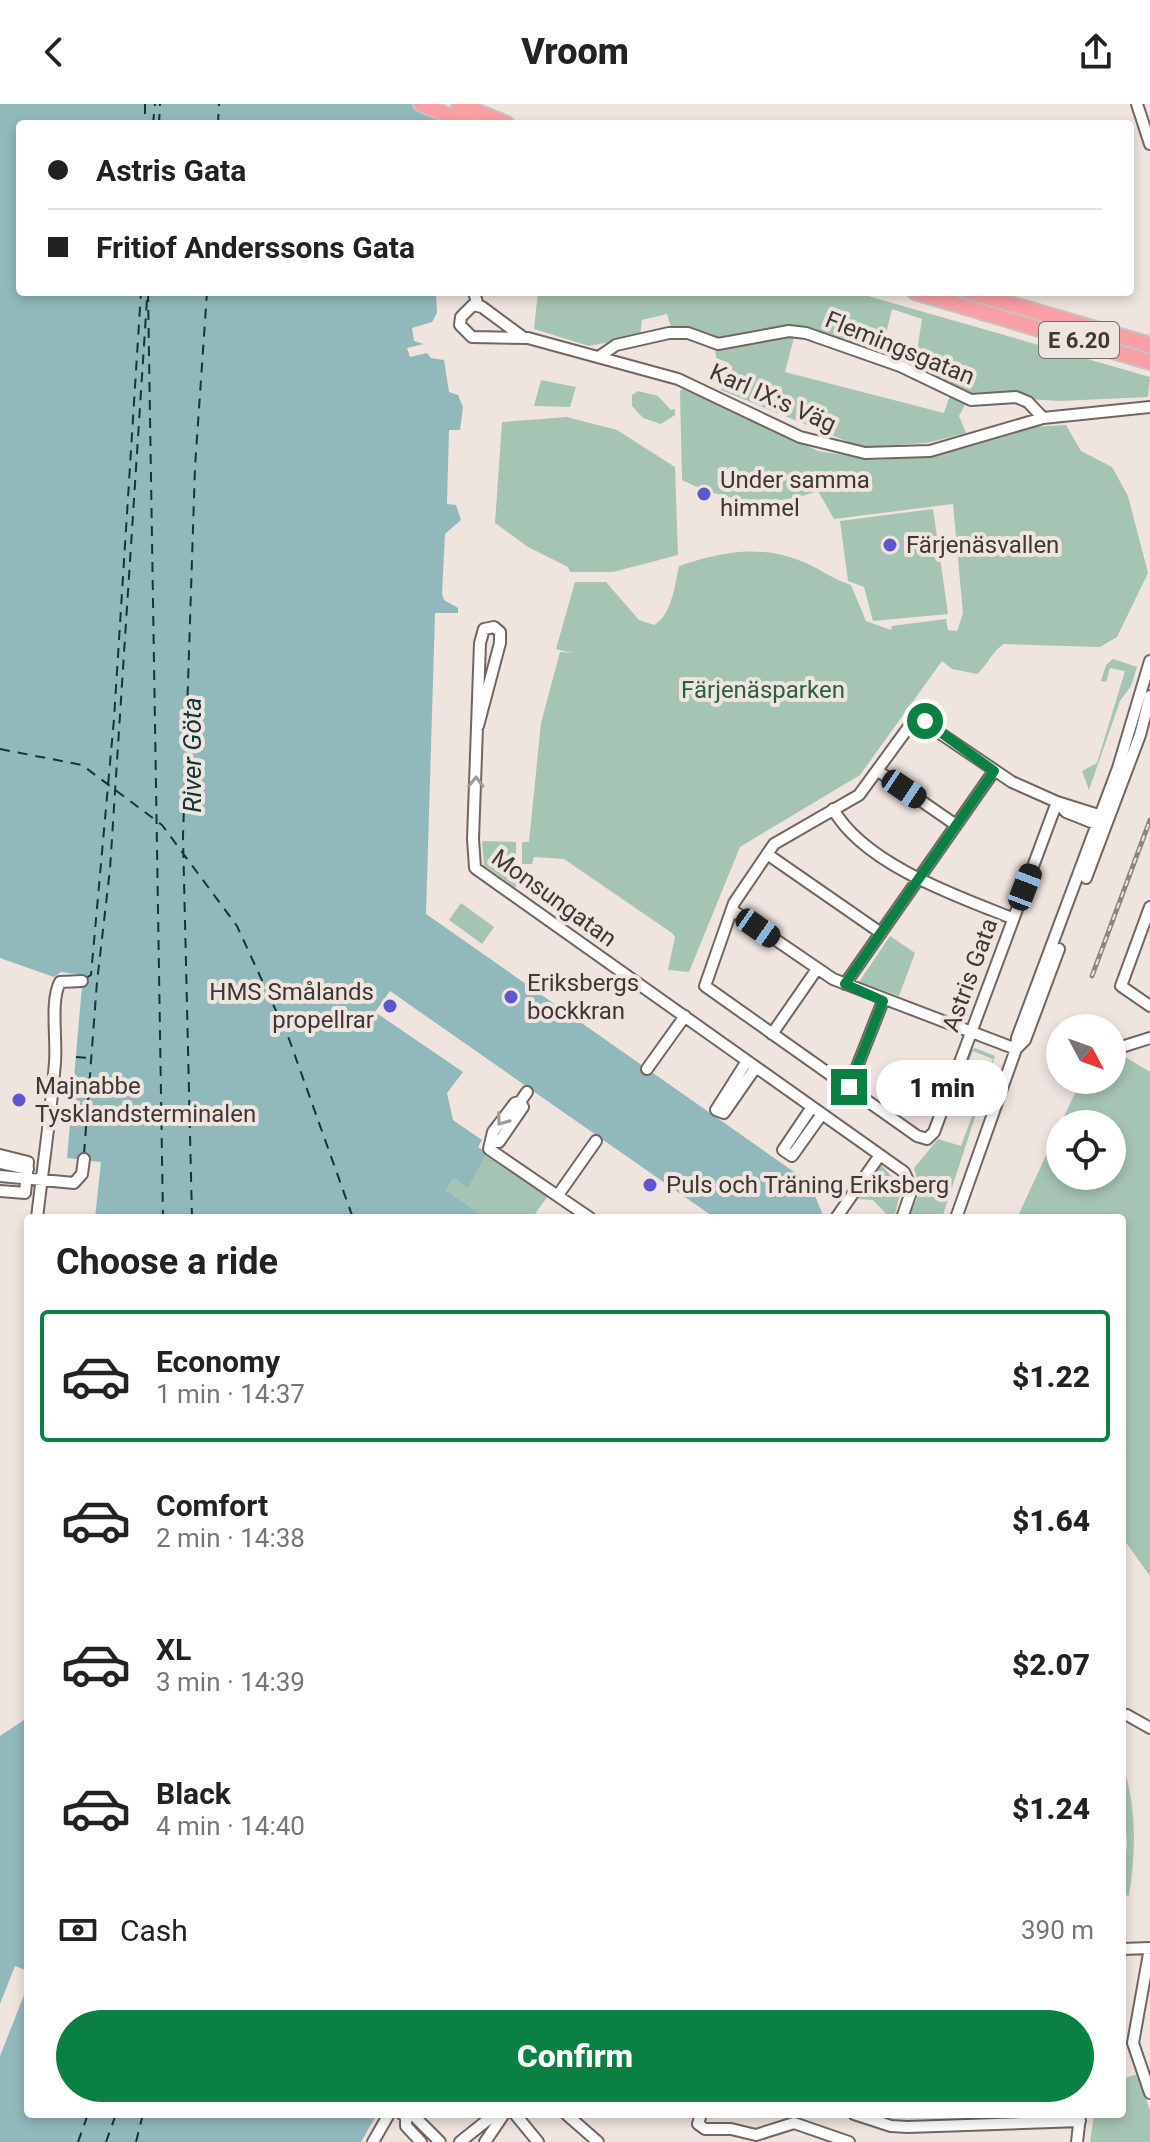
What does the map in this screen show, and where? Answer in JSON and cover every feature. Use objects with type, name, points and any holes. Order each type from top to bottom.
[{"type":"highway","points":[[421,104],[460,120]]},
{"type":"highway","points":[[459,104],[497,120]]},
{"type":"highway","name":"E 6.20","points":[[928,296],[1144,360]]},
{"type":"highway","name":"E 6.20","points":[[984,296],[1146,344]]},
{"type":"street","points":[[1137,104],[1150,144]]},
{"type":"street","points":[[475,296],[478,306]]},
{"type":"street","name":"Karl IX:s Väg","points":[[524,338],[478,306],[466,310],[461,317],[460,325],[472,337],[524,338],[600,356],[700,387],[800,437],[854,452],[930,451],[1043,418],[1150,407]]},
{"type":"street","name":"Flemingsgatan","points":[[600,356],[616,345],[669,333],[688,333],[718,344],[789,331],[806,333],[885,360],[971,400],[1016,397],[1028,402],[1043,418]]},
{"type":"street","name":"Monsungatan","points":[[478,726],[500,645],[500,632],[494,627],[481,633],[473,839],[473,862],[477,870],[904,1172],[911,1183],[903,1214]]},
{"type":"street","points":[[1103,821],[1150,661]]},
{"type":"street","points":[[957,1214],[1016,1049],[1017,1038],[1150,696]]},
{"type":"street","name":"Astris Gata","points":[[1057,802],[934,1132],[927,1139],[917,1136],[705,986],[732,910],[767,854],[781,838],[859,795],[916,717],[994,771],[1057,802],[1066,812],[1103,821]]},
{"type":"street","points":[[878,771],[956,825]]},
{"type":"street","points":[[845,984],[994,771]]},
{"type":"street","points":[[833,809],[843,826],[918,880],[1012,918]]},
{"type":"street","points":[[767,854],[881,933]]},
{"type":"street","points":[[732,910],[817,969],[845,984],[1016,1049]]},
{"type":"street","points":[[1149,912],[1121,986],[1150,1006]]},
{"type":"street","points":[[772,1034],[817,969]]},
{"type":"street","points":[[38,1214],[55,1063],[56,990],[60,982],[82,981]]},
{"type":"street","points":[[849,1087],[883,1001]]},
{"type":"street","points":[[647,1069],[685,1016]]},
{"type":"street","points":[[1126,1046],[1150,1038]]},
{"type":"street","points":[[527,1092],[520,1102],[523,1107],[499,1142],[493,1142],[489,1149],[584,1214]]},
{"type":"street","points":[[558,1195],[596,1141]]},
{"type":"street","points":[[839,1214],[880,1155]]},
{"type":"street","points":[[0,1176],[74,1183],[82,1174],[84,1159]]},
{"type":"street","points":[[0,1162],[27,1177]]},
{"type":"street","points":[[0,1186],[27,1177]]},
{"type":"street","points":[[1127,1715],[1150,1728]]},
{"type":"street","points":[[1126,1949],[1150,1948],[1145,1998],[1133,2043],[1150,2093]]},
{"type":"street","points":[[373,2142],[387,2118]]},
{"type":"street","points":[[404,2118],[406,2126],[421,2142]]},
{"type":"street","points":[[416,2118],[440,2142]]},
{"type":"street","points":[[460,2142],[490,2118]]},
{"type":"street","points":[[485,2142],[501,2118]]},
{"type":"street","points":[[518,2118],[538,2142]]},
{"type":"street","points":[[570,2118],[596,2142]]},
{"type":"street","points":[[700,2118],[698,2124],[705,2129],[731,2129],[756,2135],[794,2123],[849,2142]]},
{"type":"street","points":[[868,2118],[891,2126],[928,2126],[1066,2118]]},
{"type":"street","points":[[1077,2142],[1080,2118]]},
{"type":"green space","points":[[538,296],[868,296],[1150,377],[1148,397],[1060,401],[1026,399],[1014,392],[971,393],[959,416],[966,433],[927,443],[861,447],[721,390],[729,363],[716,358],[714,339],[671,327],[667,314],[642,320],[640,336],[589,346],[534,329]],"holes":[[[892,309],[922,319],[915,364],[953,386],[944,413],[785,372],[797,326],[881,355]]]},
{"type":"green space","points":[[541,380],[576,387],[570,407],[534,406]]},
{"type":"green space","name":"Färjenäsparken","points":[[683,389],[818,451],[877,460],[934,456],[1030,427],[1066,425],[1081,451],[1112,467],[1128,496],[1148,573],[1117,637],[1100,647],[1004,644],[977,674],[952,669],[942,661],[860,775],[740,847],[689,972],[668,970],[675,937],[672,933],[564,859],[534,857],[532,864],[522,864],[522,842],[529,842],[541,723],[560,652],[572,653],[556,649],[575,582],[606,582],[639,620],[654,625],[669,607],[679,566],[709,557],[755,551],[801,561],[851,585],[866,621],[891,630],[892,626],[946,619],[948,630],[957,631],[963,613],[953,504],[834,519],[818,491],[783,500],[749,500],[715,493],[682,480],[680,391]]},
{"type":"green space","points":[[638,391],[658,396],[671,410],[675,409],[675,415],[661,424],[643,418],[632,406],[632,395]]},
{"type":"green space","points":[[567,417],[617,430],[675,467],[678,555],[613,572],[570,572],[568,567],[528,547],[495,523],[502,422]]},
{"type":"green space","name":"Färjenäsvallen","points":[[933,509],[948,614],[873,621],[864,587],[848,581],[840,521]]},
{"type":"green space","points":[[1113,659],[1137,667],[1131,686],[1120,701],[1089,790],[1082,771],[1097,763],[1125,671],[1110,668],[1106,682],[1101,681],[1106,665]]},
{"type":"green space","points":[[482,841],[516,842],[516,888],[484,865]]},
{"type":"green space","points":[[461,903],[494,927],[482,944],[449,920]]},
{"type":"green space","points":[[890,936],[915,953],[899,996],[859,982]]},
{"type":"green space","points":[[975,1048],[995,1056],[943,1214],[911,1214],[920,1190],[914,1168],[938,1139],[961,1146],[993,1059],[973,1051],[958,1090],[970,1051]]},
{"type":"green space","points":[[1126,1057],[1150,1072],[1150,1576],[1126,1543],[1126,1214],[1019,1214],[1046,1155],[1046,1190],[1126,1190],[1126,1110],[1067,1110],[1075,1094],[1126,1094]]},
{"type":"green space","points":[[487,1153],[548,1196],[535,1214],[480,1214],[446,1190],[454,1178],[468,1187]]},
{"type":"green space","points":[[881,1165],[902,1187],[895,1214],[886,1214],[873,1200],[858,1199]]},
{"type":"green space","points":[[1126,1776],[1134,1829],[1129,1896],[1126,1895]]},
{"type":"green space","points":[[1138,2074],[1150,2111],[1150,2142],[1090,2142],[1093,2118],[1126,2118],[1126,2078]]},
{"type":"water","name":"River Göta","points":[[0,104],[439,104],[437,120],[16,120],[16,296],[436,296],[437,313],[432,322],[412,328],[414,341],[424,344],[407,348],[410,357],[427,353],[431,358],[444,360],[449,392],[458,395],[463,407],[460,430],[449,430],[447,504],[456,505],[461,520],[445,534],[442,594],[444,600],[458,608],[458,613],[435,613],[426,914],[810,1183],[822,1214],[709,1214],[390,991],[375,1012],[463,1072],[447,1093],[453,1120],[482,1140],[478,1147],[487,1153],[468,1188],[454,1178],[446,1190],[480,1214],[95,1214],[101,1162],[67,1158],[83,975],[61,972],[54,977],[0,958]]},
{"type":"water","points":[[24,1720],[24,2118],[375,2118],[361,2142],[0,2142],[0,1736]]},
{"type":"pier","points":[[15,1966],[24,1969],[24,1995],[0,2056],[0,2004]]},
{"type":"ferry route","points":[[145,104],[145,120]]},
{"type":"ferry route","points":[[153,120],[155,104]]},
{"type":"ferry route","points":[[159,120],[160,104]]},
{"type":"ferry route","points":[[218,120],[219,104]]},
{"type":"ferry route","points":[[86,978],[91,975],[114,719],[141,296]]},
{"type":"ferry route","points":[[148,296],[163,1214]]},
{"type":"ferry route","points":[[192,1214],[183,837],[195,467],[207,296]]},
{"type":"ferry route","points":[[84,1154],[97,982],[110,869],[147,299]]},
{"type":"ferry route","points":[[0,749],[82,765],[162,825],[237,926],[289,1039],[352,1214]]},
{"type":"ferry route","points":[[76,1057],[91,1058]]},
{"type":"ferry route","points":[[78,2142],[87,2118]]},
{"type":"ferry route","points":[[106,2142],[115,2118]]},
{"type":"ferry route","points":[[136,2142],[142,2118]]},
{"type":"railway","points":[[1092,976],[1150,820]]},
{"type":"place","name":"Under samma himmel","points":[[704,494]]},
{"type":"place","name":"Färjenäsvallen","points":[[890,545]]},
{"type":"place","name":"Eriksbergs bockkran","points":[[511,997]]},
{"type":"place","name":"HMS Smålands propellrar","points":[[390,1006]]},
{"type":"place","name":"Majnabbe Tysklandsterminalen","points":[[19,1100]]},
{"type":"place","name":"Puls och Träning Eriksberg","points":[[650,1185]]},
{"type":"route","points":[[849,1087],[883,1001],[845,984],[994,771],[925,721]]}]
